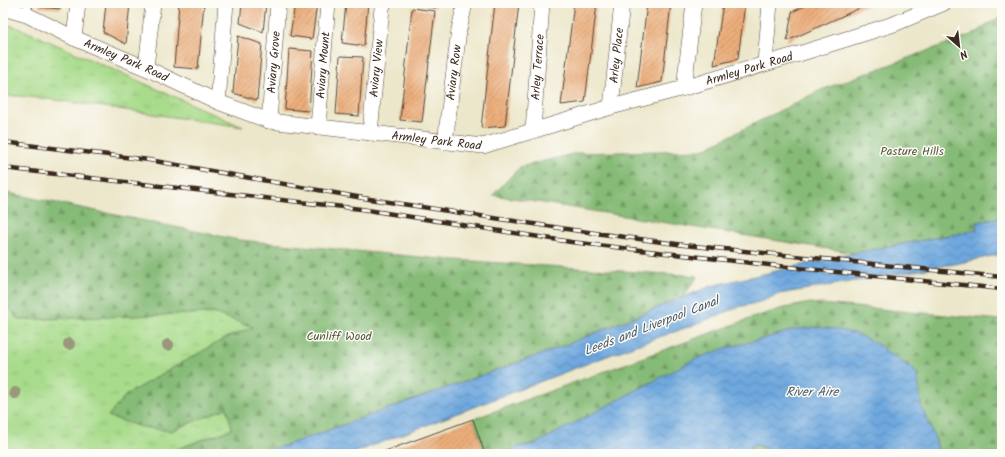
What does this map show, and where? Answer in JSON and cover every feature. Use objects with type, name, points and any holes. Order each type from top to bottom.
[{"type":"street","points":[[74,38],[78,3]]},
{"type":"street","points":[[146,68],[153,3]]},
{"type":"street","points":[[218,102],[226,3]]},
{"type":"street","name":"Aviary Grove","points":[[269,122],[278,3]]},
{"type":"street","name":"Aviary Mount","points":[[318,127],[328,3]]},
{"type":"street","name":"Aviary View","points":[[370,133],[382,8],[384,3]]},
{"type":"street","name":"Aviary Row","points":[[445,142],[458,30],[465,3]]},
{"type":"street","name":"Arley Terrace","points":[[533,131],[542,3]]},
{"type":"street","name":"Arley Place","points":[[611,107],[622,3]]},
{"type":"street","points":[[684,88],[694,3]]},
{"type":"street","points":[[765,63],[770,3]]},
{"type":"street","name":"Armley Park Road","points":[[3,8],[28,9],[74,38],[146,68],[218,102],[269,122],[483,146],[611,107],[684,88],[894,24],[944,3]]},
{"type":"green space","name":"Pasture Hills","points":[[1002,15],[1002,218],[976,222],[978,230],[854,253],[493,195],[520,167],[577,153],[702,150],[821,90],[976,33]]},
{"type":"green space","points":[[3,23],[21,29],[243,127],[56,100],[20,96],[3,96]]},
{"type":"green space","name":"Cunliff Wood","points":[[3,192],[239,240],[441,259],[698,276],[683,297],[558,348],[284,446],[250,454],[163,454],[232,429],[227,408],[171,431],[141,427],[108,416],[127,394],[224,339],[253,327],[213,313],[18,320],[3,298]]},
{"type":"green space","points":[[3,298],[18,320],[213,313],[254,327],[224,339],[127,394],[108,416],[141,427],[227,407],[233,429],[163,454],[3,454]]},
{"type":"green space","points":[[810,303],[1002,320],[1002,454],[939,454],[936,441],[921,406],[917,375],[913,369],[879,345],[792,330],[726,348],[695,359],[535,444],[520,446],[503,454],[485,454],[473,419],[752,318],[780,309]]},
{"type":"green space","points":[[756,445],[765,448],[769,454],[745,454],[748,449]]},
{"type":"water","name":"Leeds and Liverpool Canal","points":[[1002,218],[1002,254],[955,264],[779,294],[763,301],[739,307],[628,348],[351,454],[250,454],[284,446],[558,348],[711,286],[854,253],[977,230],[976,222]]},
{"type":"water","name":"River Aire","points":[[815,327],[836,329],[857,334],[879,345],[913,369],[917,375],[921,406],[936,441],[939,454],[769,454],[765,448],[756,445],[748,449],[745,454],[735,454],[735,449],[728,448],[720,454],[503,454],[520,446],[535,444],[695,359],[726,348],[792,330]]},
{"type":"building","points":[[40,3],[62,3],[61,9],[39,7]]},
{"type":"building","points":[[106,3],[130,3],[126,44],[103,32]]},
{"type":"building","points":[[179,3],[204,3],[198,69],[174,67]]},
{"type":"building","points":[[242,3],[266,3],[263,32],[240,23]]},
{"type":"building","points":[[295,3],[317,3],[312,39],[290,36]]},
{"type":"building","points":[[346,3],[368,3],[364,46],[342,43]]},
{"type":"building","points":[[414,3],[437,3],[435,8]]},
{"type":"building","points":[[495,3],[519,3],[505,126],[481,128]]},
{"type":"building","points":[[574,3],[597,3],[585,102],[561,105]]},
{"type":"building","points":[[647,3],[671,3],[662,82],[637,88]]},
{"type":"building","points":[[723,3],[745,3],[738,59],[714,65]]},
{"type":"building","points":[[811,3],[871,3],[787,41],[792,12]]},
{"type":"building","points":[[412,8],[435,11],[422,122],[400,120]]},
{"type":"building","points":[[238,36],[262,44],[257,100],[233,93]]},
{"type":"building","points":[[289,49],[313,51],[309,111],[285,109]]},
{"type":"building","points":[[340,56],[363,57],[359,116],[336,114]]},
{"type":"building","points":[[473,419],[485,454],[377,454]]},
{"type":"railway","points":[[3,142],[149,160],[363,198],[573,230],[684,245],[1002,277]]},
{"type":"railway","points":[[3,168],[361,209],[571,242],[769,265],[1002,289]]}]
